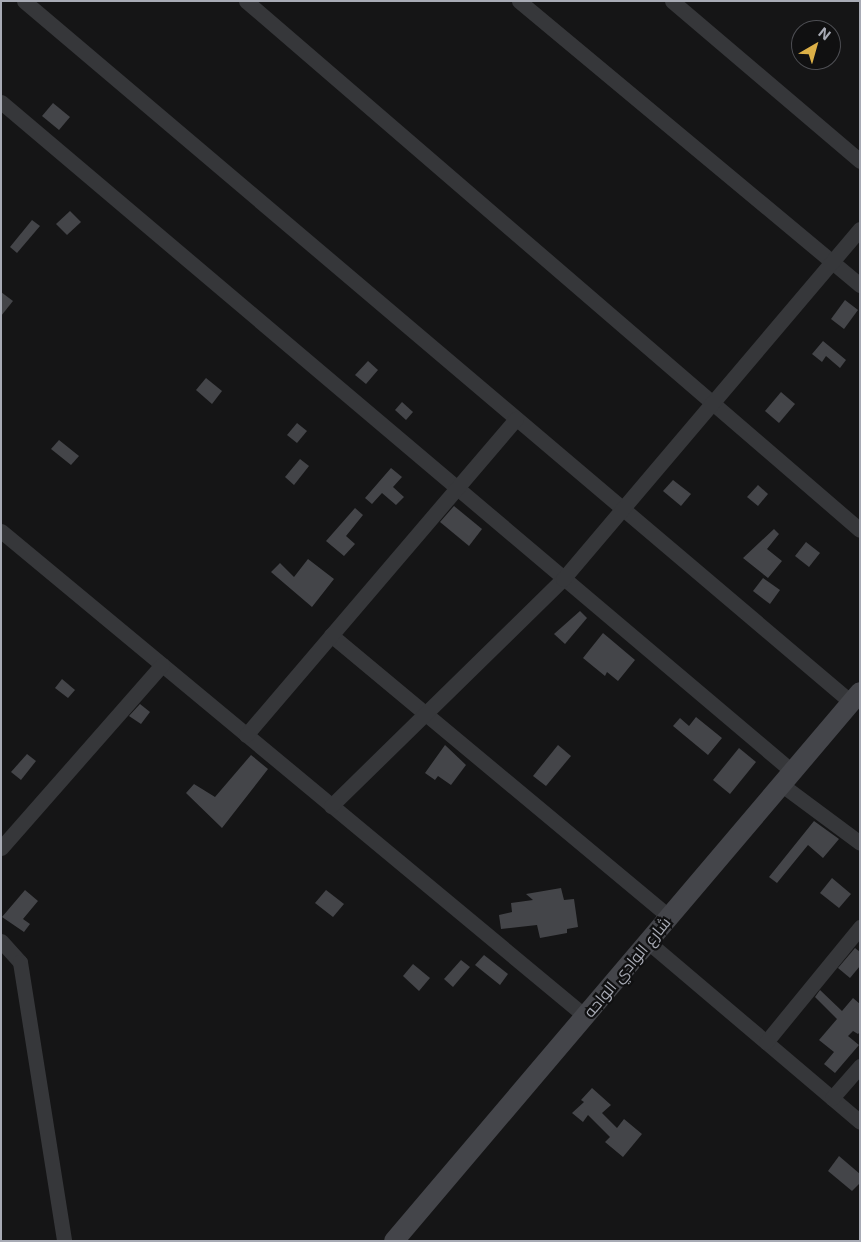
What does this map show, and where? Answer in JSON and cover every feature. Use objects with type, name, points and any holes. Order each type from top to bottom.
[{"type":"main road","name":"شارع الوادي الواحه","points":[[394,1241],[856,697]]},
{"type":"street","points":[[24,1],[623,509],[856,697]]},
{"type":"street","points":[[246,1],[860,530]]},
{"type":"street","points":[[519,1],[860,284]]},
{"type":"street","points":[[672,1],[860,161]]},
{"type":"street","points":[[1,102],[563,579],[860,843]]},
{"type":"street","points":[[331,806],[563,579],[860,229]]},
{"type":"street","points":[[246,735],[516,419]]},
{"type":"street","points":[[1,531],[585,1016]]},
{"type":"street","points":[[331,635],[670,917]]},
{"type":"street","points":[[1,848],[162,665]]},
{"type":"street","points":[[766,1042],[860,927]]},
{"type":"street","points":[[1,941],[20,962],[64,1241]]},
{"type":"street","points":[[648,942],[860,1122]]},
{"type":"street","points":[[832,1098],[860,1066]]},
{"type":"building","points":[[53,103],[70,117],[59,130],[42,116]]},
{"type":"building","points":[[70,211],[81,222],[67,235],[56,224]]},
{"type":"building","points":[[32,220],[40,226],[17,253],[10,247]]},
{"type":"building","points":[[1,292],[13,301],[1,316]]},
{"type":"building","points":[[845,300],[858,310],[844,329],[831,319]]},
{"type":"building","points":[[823,341],[846,360],[840,368],[826,356],[822,362],[812,354]]},
{"type":"building","points":[[368,361],[378,370],[366,384],[355,375]]},
{"type":"building","points":[[206,378],[222,391],[212,404],[196,390]]},
{"type":"building","points":[[781,392],[795,404],[779,423],[765,411]]},
{"type":"building","points":[[402,402],[413,412],[406,420],[395,410]]},
{"type":"building","points":[[297,423],[307,431],[297,443],[287,435]]},
{"type":"building","points":[[59,440],[79,456],[71,465],[51,449]]},
{"type":"building","points":[[300,459],[309,466],[294,485],[285,477]]},
{"type":"building","points":[[391,468],[402,477],[393,487],[404,497],[396,505],[382,493],[372,504],[365,498]]},
{"type":"building","points":[[673,480],[691,494],[681,506],[663,491]]},
{"type":"building","points":[[758,485],[768,494],[758,506],[747,497]]},
{"type":"building","points":[[454,506],[482,529],[469,546],[440,522]]},
{"type":"building","points":[[355,508],[363,515],[346,536],[355,544],[344,556],[326,541]]},
{"type":"building","points":[[774,529],[779,534],[767,549],[782,561],[768,578],[743,558]]},
{"type":"building","points":[[806,542],[820,553],[809,567],[795,556]]},
{"type":"building","points":[[308,559],[334,579],[312,607],[271,572],[280,563],[294,577]]},
{"type":"building","points":[[763,578],[780,590],[770,604],[753,591]]},
{"type":"building","points":[[580,611],[587,618],[565,644],[554,634]]},
{"type":"building","points":[[603,633],[635,660],[618,681],[607,672],[605,676],[583,658]]},
{"type":"building","points":[[62,679],[75,690],[68,698],[55,688]]},
{"type":"building","points":[[140,704],[150,712],[141,724],[129,716]]},
{"type":"building","points":[[696,717],[722,738],[708,755],[673,726],[680,718],[689,726]]},
{"type":"building","points":[[445,745],[466,765],[451,785],[438,776],[435,780],[425,773]]},
{"type":"building","points":[[558,745],[571,756],[546,786],[533,776]]},
{"type":"building","points":[[739,748],[756,762],[730,794],[713,780]]},
{"type":"building","points":[[27,754],[36,761],[21,780],[11,772]]},
{"type":"building","points":[[251,755],[268,769],[222,828],[186,793],[194,784],[215,797]]},
{"type":"building","points":[[814,821],[839,839],[823,858],[808,845],[777,883],[769,877]]},
{"type":"building","points":[[832,878],[851,894],[839,908],[820,893]]},
{"type":"building","points":[[561,888],[564,900],[574,899],[578,927],[567,929],[567,933],[540,938],[537,925],[501,929],[499,915],[512,912],[511,903],[533,900],[526,894]]},
{"type":"building","points":[[25,890],[38,901],[23,919],[30,924],[24,932],[2,917]]},
{"type":"building","points":[[326,890],[344,904],[333,917],[315,903]]},
{"type":"building","points":[[855,948],[860,952],[860,966],[850,978],[838,968]]},
{"type":"building","points":[[484,955],[508,974],[500,985],[475,965]]},
{"type":"building","points":[[461,960],[470,967],[453,987],[444,979]]},
{"type":"building","points":[[413,964],[430,978],[419,991],[403,976]]},
{"type":"building","points":[[820,990],[842,1011],[853,998],[860,1004],[860,1032],[858,1034],[853,1031],[848,1036],[859,1045],[835,1073],[824,1064],[834,1052],[819,1040],[837,1019],[815,997]]},
{"type":"building","points":[[592,1088],[611,1105],[602,1113],[617,1128],[624,1119],[642,1134],[623,1157],[605,1142],[610,1137],[588,1115],[583,1122],[572,1113],[584,1102],[581,1100]]},
{"type":"building","points":[[839,1156],[860,1174],[860,1183],[852,1191],[828,1171]]}]
